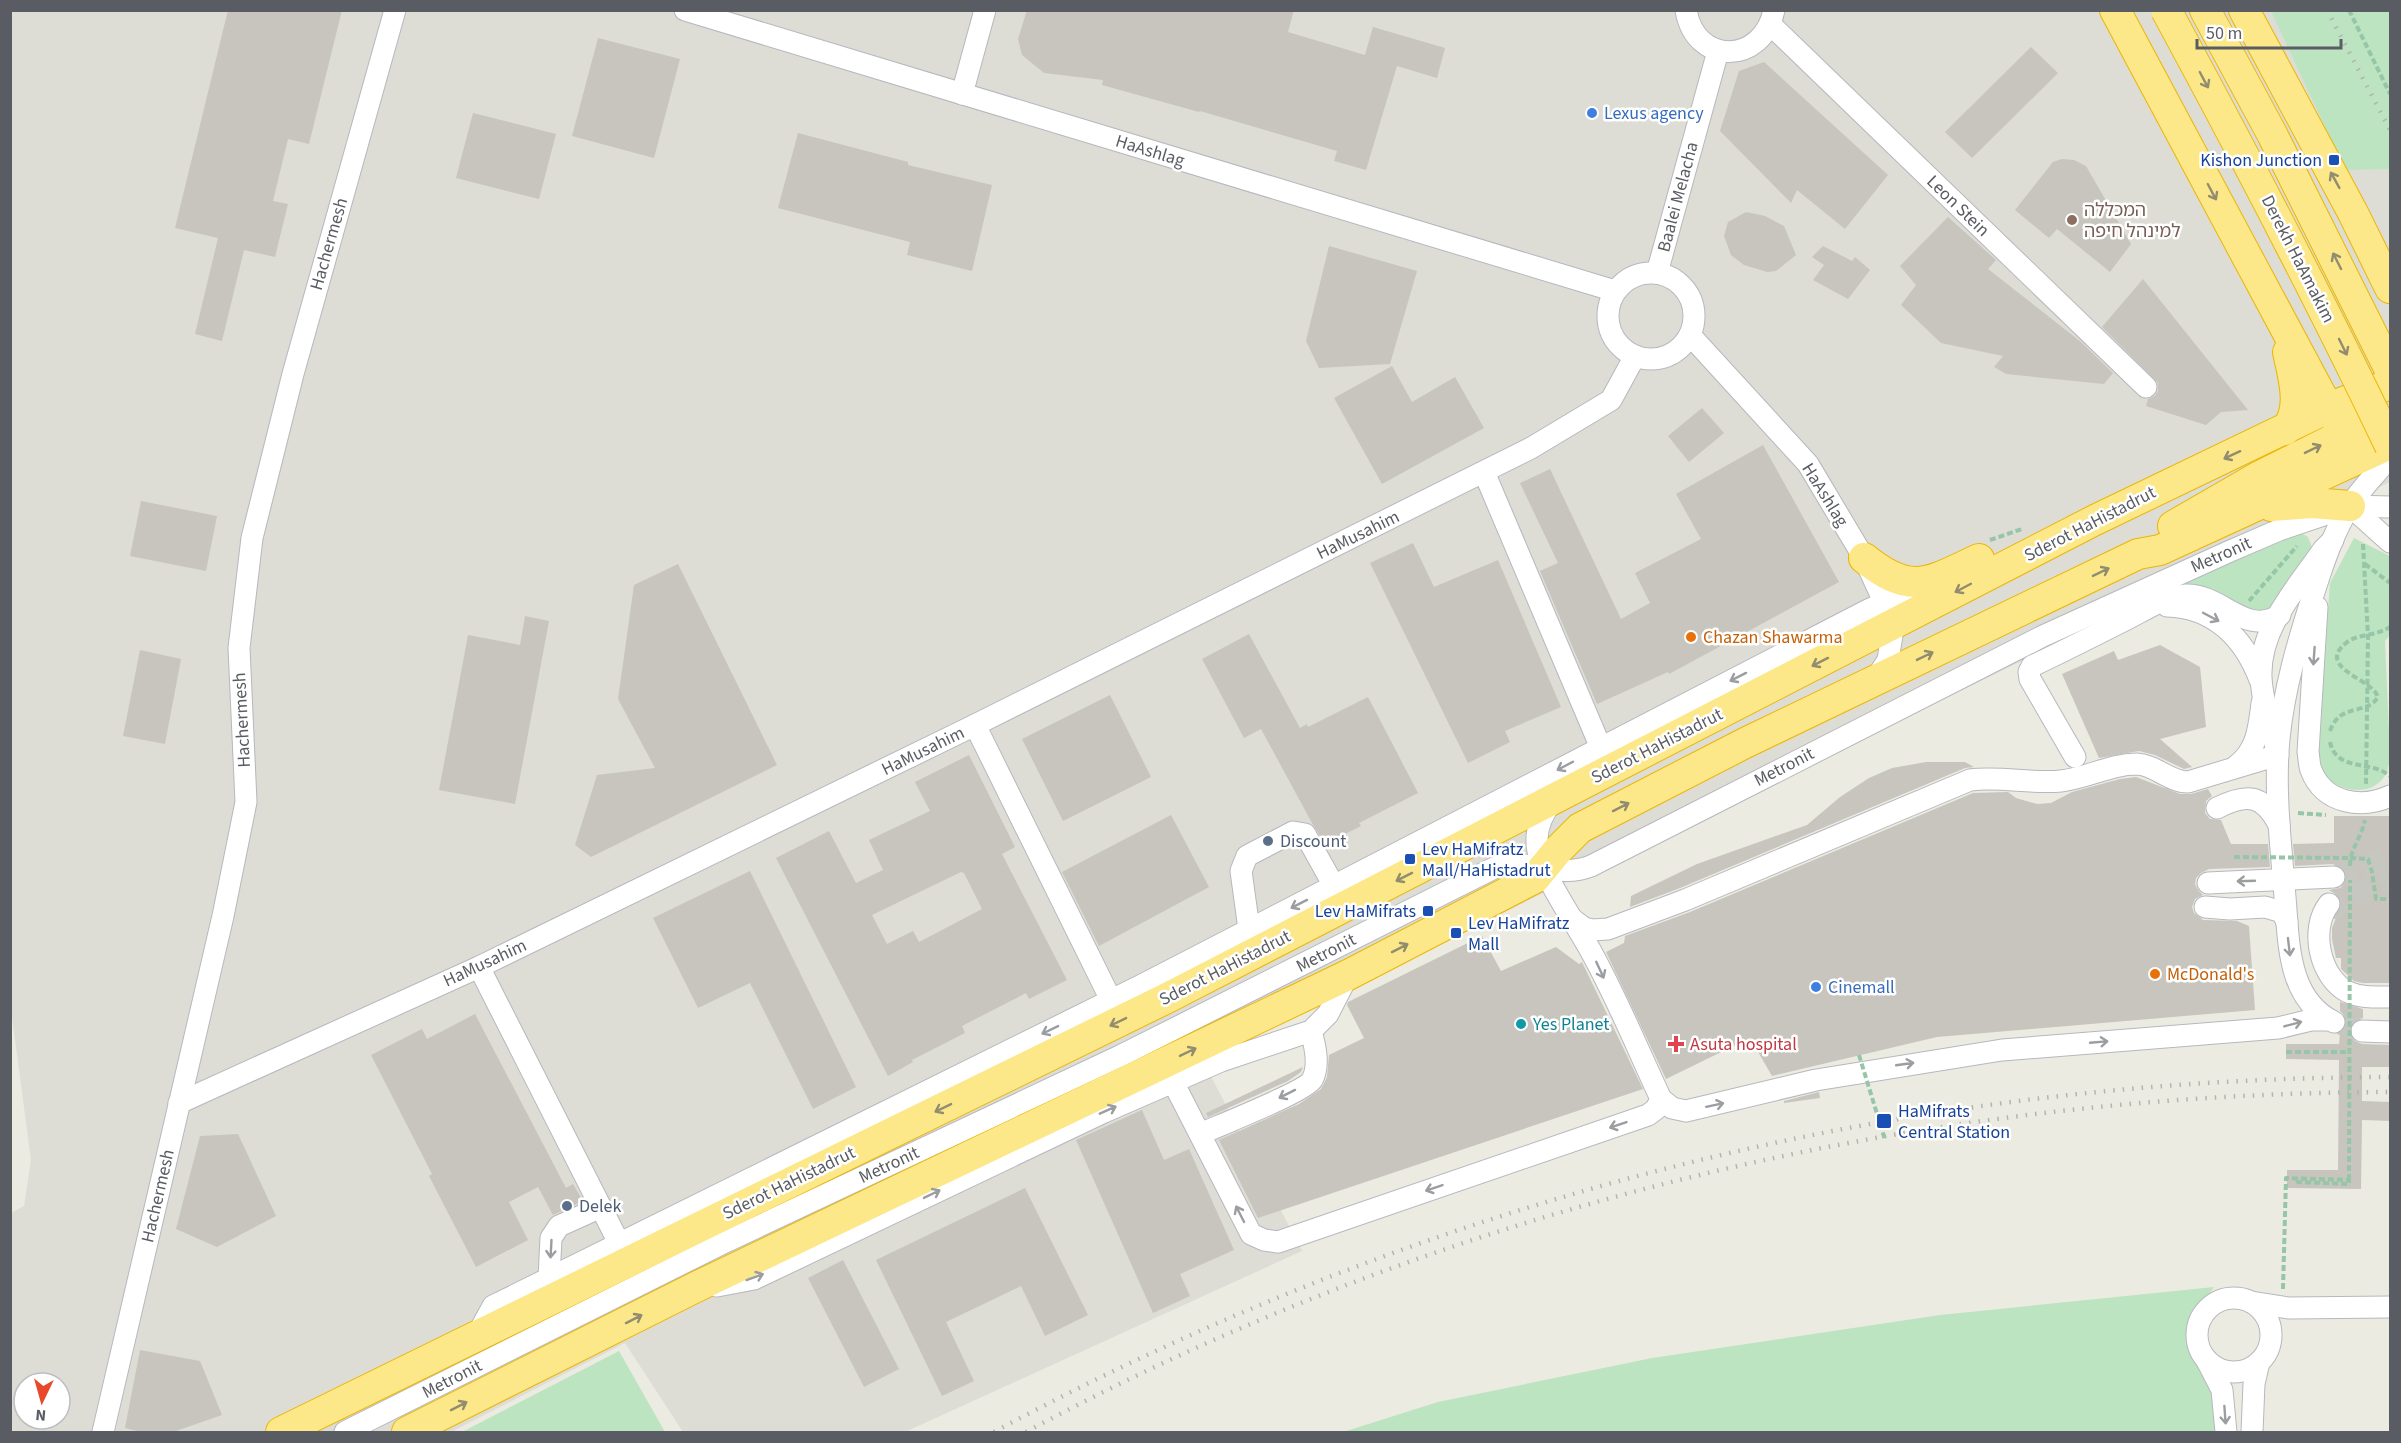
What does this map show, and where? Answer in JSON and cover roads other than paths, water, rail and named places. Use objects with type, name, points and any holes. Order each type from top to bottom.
[{"type":"highway","points":[[2115,10],[2328,408],[2346,433],[2391,439]]},
{"type":"highway","name":"Derekh HaAmakim","points":[[2166,10],[2242,150],[2336,333],[2384,460]]},
{"type":"highway","name":"Derekh HaAmakim","points":[[2205,10],[2272,134],[2391,370]]},
{"type":"highway","points":[[2244,10],[2383,265],[2391,288]]},
{"type":"highway","points":[[2278,318],[2288,348],[2295,391],[2294,416],[2285,430]]},
{"type":"highway","points":[[2138,554],[2150,540],[2194,513],[2258,477],[2346,433],[2390,399]]},
{"type":"highway","name":"Sderot HaHistadrut","points":[[281,1432],[1169,997],[1553,799],[1887,614],[2095,520],[2328,408],[2390,399]]},
{"type":"highway","name":"Sderot HaHistadrut","points":[[407,1432],[698,1286],[1348,975],[1535,878],[1580,828],[1745,743],[2138,554],[2160,550],[2242,512],[2384,460]]},
{"type":"highway","points":[[2242,512],[2295,503],[2334,504],[2357,512]]},
{"type":"highway","points":[[1864,558],[1904,582],[1929,582],[2007,546],[2095,520]]},
{"type":"street","name":"Hachermesh","points":[[103,1432],[223,916],[246,802],[239,648],[252,538],[293,374],[395,10]]},
{"type":"street","name":"HaAshlag","points":[[685,10],[1616,291]]},
{"type":"street","points":[[962,94],[985,10]]},
{"type":"street","points":[[1686,10],[1689,25],[1696,36],[1706,45],[1718,51],[1743,50],[1755,44],[1772,18]]},
{"type":"street","name":"Leon Stein","points":[[1772,18],[2146,387]]},
{"type":"street","name":"Baalei Melacha","points":[[1657,273],[1718,51]]},
{"type":"street","points":[[1657,273],[1670,277],[1681,285],[1689,296],[1694,316],[1690,335],[1682,346],[1660,358],[1647,359],[1623,350],[1609,328],[1608,316],[1610,303],[1616,291],[1634,276],[1657,273]]},
{"type":"street","name":"HaAshlag","points":[[1690,335],[1809,464],[1864,558],[1887,614],[1888,660],[1872,682]]},
{"type":"street","name":"HaMusahim","points":[[179,1103],[479,967],[975,725],[1531,448],[1611,400],[1635,356]]},
{"type":"street","points":[[2235,766],[2249,753],[2256,739],[2263,688],[2262,662],[2265,644],[2272,627],[2323,550],[2357,512],[2384,460],[2346,433]]},
{"type":"street","points":[[1484,472],[1601,748]]},
{"type":"street","points":[[2357,512],[2391,509]]},
{"type":"street","points":[[2357,512],[2391,542]]},
{"type":"street","name":"Metronit","points":[[345,1432],[719,1245],[1122,1055],[1494,868],[1519,863],[1544,869],[1568,870],[1591,866],[2061,627],[2248,543],[2357,512]]},
{"type":"street","points":[[1553,799],[1543,814],[1538,831],[1538,850],[1544,869],[1594,957],[1661,1099],[1672,1108],[1686,1111],[1816,1080],[1990,1052],[2278,1028],[2311,1020],[2335,1022],[2310,1004],[2297,981],[2290,953],[2280,826],[2278,755],[2282,716],[2291,671],[2319,577],[2333,540]]},
{"type":"street","points":[[2319,577],[2308,752],[2312,770],[2320,785],[2332,795],[2346,802],[2366,804],[2391,796]]},
{"type":"street","points":[[476,1337],[492,1306],[1142,985],[1601,748],[1887,614],[1929,582]]},
{"type":"street","points":[[2075,757],[2030,679],[2029,669],[2154,606],[2181,596],[2195,596],[2214,601],[2238,615],[2259,622],[2266,622],[2280,615]]},
{"type":"street","points":[[2154,606],[2186,608],[2206,615],[2224,625],[2242,644],[2263,688],[2278,755]]},
{"type":"street","points":[[975,725],[1111,1000]]},
{"type":"street","points":[[1572,919],[1584,928],[1597,931],[1608,929],[1629,920],[1625,913],[1627,909],[1667,894],[1676,894],[1685,900],[1970,780],[1996,777],[2035,782],[2064,780],[2115,766],[2140,764],[2181,782],[2188,782],[2235,766],[2278,755]]},
{"type":"street","points":[[2205,778],[2268,806],[2280,826]]},
{"type":"street","points":[[2217,808],[2238,799],[2256,800]]},
{"type":"street","points":[[1250,929],[1241,872],[1247,856],[1293,832],[1305,834],[1334,886]]},
{"type":"street","points":[[2208,883],[2342,879]]},
{"type":"street","points":[[2205,907],[2230,909],[2268,907],[2282,912],[2287,922]]},
{"type":"street","points":[[2340,977],[2329,961],[2326,939],[2329,910],[2322,916],[2319,935],[2323,960],[2331,977],[2342,988],[2356,994],[2391,997]]},
{"type":"street","points":[[479,967],[619,1243]]},
{"type":"street","points":[[698,1286],[722,1286],[754,1279],[1041,1141],[1221,1061],[1311,1030],[1328,1014],[1348,975]]},
{"type":"street","points":[[1142,985],[1169,997]]},
{"type":"street","points":[[2363,988],[2391,990]]},
{"type":"street","points":[[1200,1134],[1310,1082],[1316,1071],[1311,1030]]},
{"type":"street","points":[[2362,1031],[2391,1032]]},
{"type":"street","points":[[1173,1082],[1251,1234],[1264,1240],[1278,1242],[1648,1114],[1656,1109],[1661,1099]]},
{"type":"street","points":[[549,1278],[551,1238],[559,1226],[601,1206]]},
{"type":"street","points":[[672,1216],[712,1220]]},
{"type":"street","points":[[2226,1432],[2222,1390],[2197,1339],[2198,1325],[2205,1311],[2223,1299],[2237,1298],[2282,1307],[2391,1307]]},
{"type":"street","points":[[2251,1302],[2260,1308],[2270,1327],[2253,1395],[2252,1432]]},
{"type":"street","points":[[2206,1359],[2216,1367],[2228,1371],[2241,1371],[2263,1355],[2291,1321],[2319,1308]]},
{"type":"tunnel","points":[[2334,877],[2368,865],[2390,853]]},
{"type":"tunnel","points":[[2329,916],[2340,903],[2348,898],[2390,879]]},
{"type":"tunnel","points":[[2340,1024],[2362,1031]]},
{"type":"railway","points":[[2327,10],[2390,130]]},
{"type":"railway","points":[[994,1432],[1158,1350],[1326,1278],[1497,1218],[1670,1168],[1847,1128],[2026,1100],[2207,1083],[2390,1077]]},
{"type":"railway","points":[[1026,1432],[1185,1353],[1349,1284],[1517,1226],[1687,1178],[1861,1141],[2036,1114],[2213,1098],[2390,1092]]},
{"type":"place","name":"Lexus agency","points":[[1592,113]]},
{"type":"place","name":"Kishon Junction","points":[[2334,160]]},
{"type":"place","name":"המכללה למינהל חיפה","points":[[2072,220]]},
{"type":"place","name":"Chazan Shawarma","points":[[1691,637]]},
{"type":"place","name":"Discount","points":[[1268,841]]},
{"type":"place","name":"Lev HaMifratz Mall/HaHistadrut","points":[[1410,859]]},
{"type":"place","name":"Lev HaMifrats","points":[[1428,911]]},
{"type":"place","name":"Lev HaMifratz Mall","points":[[1456,933]]},
{"type":"place","name":"McDonald's","points":[[2155,974]]},
{"type":"place","name":"Cinemall","points":[[1816,987]]},
{"type":"place","name":"Yes Planet","points":[[1521,1024]]},
{"type":"place","name":"Asuta hospital","points":[[1676,1044]]},
{"type":"place","name":"HaMifrats Central Station","points":[[1884,1121]]},
{"type":"place","name":"Delek","points":[[567,1206]]}]
